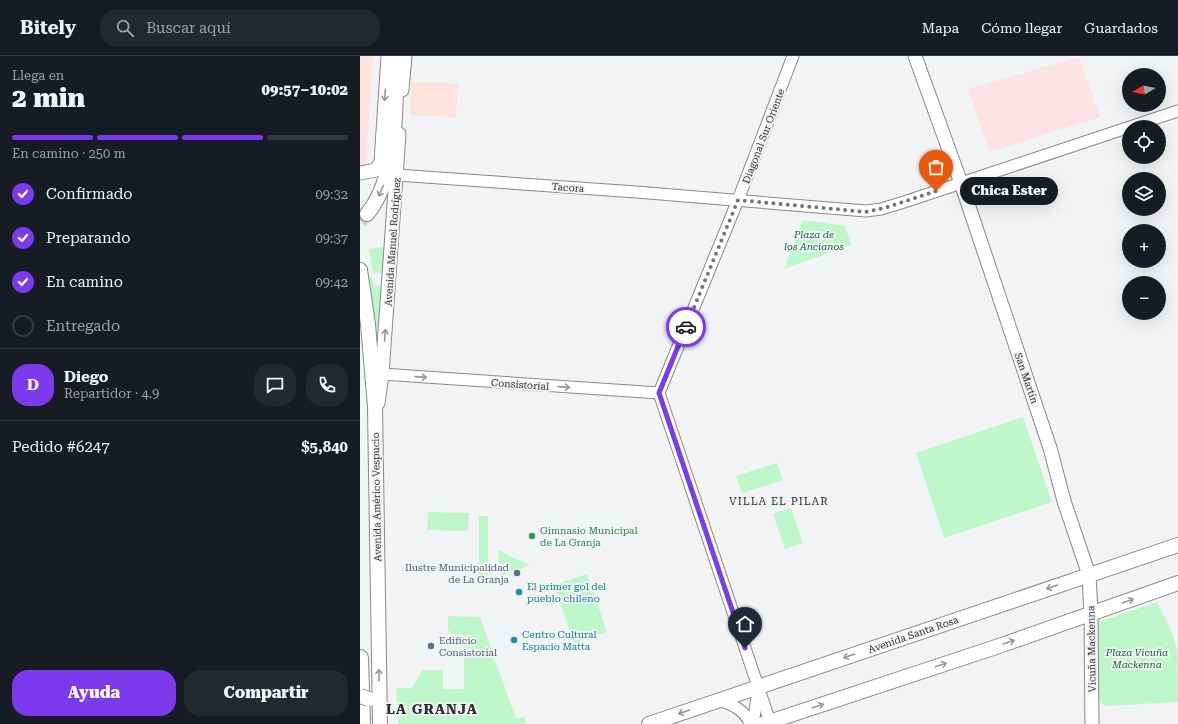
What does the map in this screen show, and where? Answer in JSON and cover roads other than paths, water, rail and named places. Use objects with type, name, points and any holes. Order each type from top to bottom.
[{"type":"highway","points":[[360,658],[362,724]]},
{"type":"main road","points":[[360,173],[376,170],[380,162],[388,56]]},
{"type":"main road","points":[[367,214],[381,193],[389,170],[397,56]]},
{"type":"main road","name":"Avenida Manuel Rodríguez","points":[[375,427],[382,374],[405,56]]},
{"type":"main road","points":[[915,56],[961,183]]},
{"type":"main road","name":"San Martín","points":[[961,183],[1050,448],[1064,501],[1089,575]]},
{"type":"main road","name":"Avenida Américo Vespucio","points":[[360,270],[371,352],[375,427],[380,719]]},
{"type":"main road","name":"Avenida Santa Rosa","points":[[649,724],[1178,545]]},
{"type":"main road","name":"Vicuña Mackenna","points":[[1089,575],[1092,614],[1092,724]]},
{"type":"main road","points":[[767,723],[1092,614],[1178,583]]},
{"type":"main road","points":[[364,697],[380,719]]},
{"type":"street","name":"Diagonal Sur Oriente","points":[[659,393],[738,200],[793,56]]},
{"type":"street","name":"Tacora","points":[[397,175],[738,200],[866,212],[888,207],[1178,111]]},
{"type":"street","name":"Consistorial","points":[[382,374],[659,393]]},
{"type":"street","points":[[659,393],[758,686],[767,723]]},
{"type":"street","points":[[752,724],[758,686]]},
{"type":"street","points":[[718,700],[738,708],[752,724]]},
{"type":"tunnel","points":[[360,221],[367,214]]},
{"type":"place","name":"Chica Ester","points":[[936,191]]},
{"type":"place","name":"Gimnasio Municipal de La Granja","points":[[532,536]]},
{"type":"place","name":"Ilustre Municipalidad de La Granja","points":[[517,573]]},
{"type":"place","name":"El primer gol del pueblo chileno","points":[[519,592]]},
{"type":"place","name":"Centro Cultural Espacio Matta","points":[[514,640]]},
{"type":"place","name":"Edificio Consistorial","points":[[431,646]]},
{"type":"district","name":"VILLA EL PILAR","points":[[779,501]]},
{"type":"district","name":"LA GRANJA","points":[[432,709]]},
{"type":"park label","name":"Plaza de los Ancianos","points":[[814,240]]},
{"type":"park label","name":"Plaza Vicuña Mackenna","points":[[1137,658]]}]
